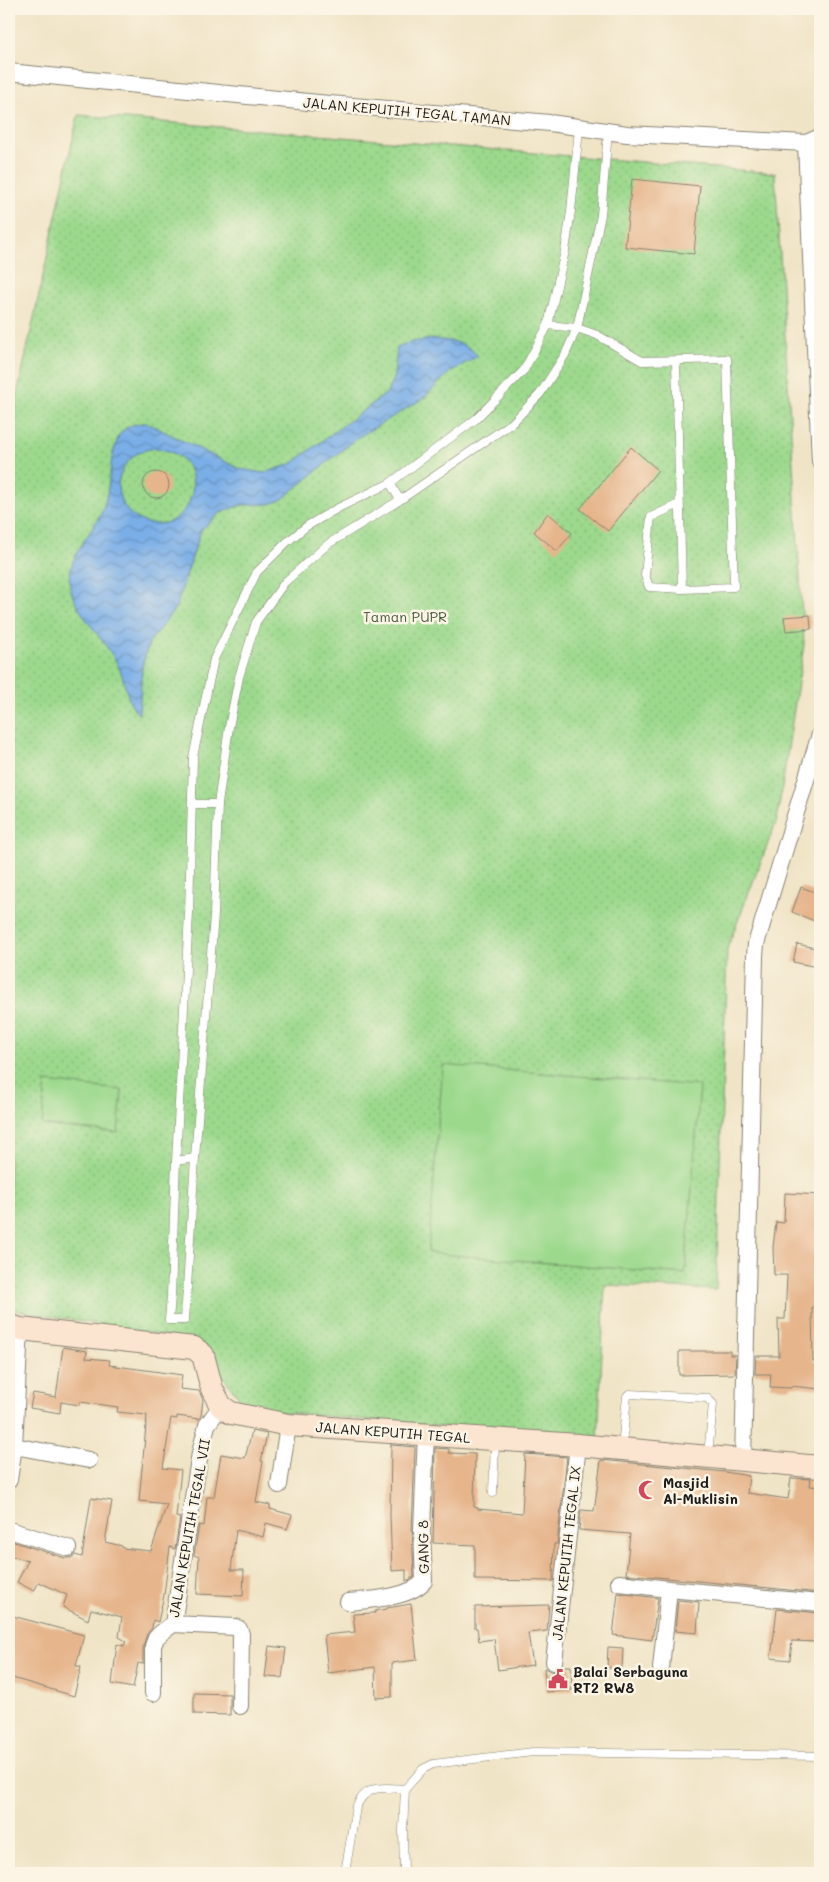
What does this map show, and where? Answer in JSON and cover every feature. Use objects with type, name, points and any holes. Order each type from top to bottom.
[{"type":"main road","points":[[14,1327],[194,1348],[203,1356],[212,1389],[221,1406]]},
{"type":"main road","name":"JALAN KEPUTIH TEGAL","points":[[221,1406],[231,1413],[288,1425],[578,1445],[820,1467]]},
{"type":"street","name":"JALAN KEPUTIH TEGAL TAMAN","points":[[9,72],[309,102],[550,123],[627,134],[813,140]]},
{"type":"street","points":[[813,140],[820,461]]},
{"type":"street","points":[[744,1461],[756,944],[820,734]]},
{"type":"street","points":[[9,1480],[14,1446],[14,1327]]},
{"type":"street","name":"JALAN KEPUTIH TEGAL VII","points":[[173,1624],[200,1453],[207,1426],[221,1406]]},
{"type":"street","points":[[279,1485],[288,1425]]},
{"type":"street","name":"GANG 8","points":[[348,1602],[393,1597],[420,1585],[424,1581],[422,1530],[426,1434]]},
{"type":"street","name":"JALAN KEPUTIH TEGAL IX","points":[[554,1662],[578,1445]]},
{"type":"street","points":[[14,1446],[89,1460]]},
{"type":"street","points":[[9,1530],[68,1548]]},
{"type":"street","points":[[619,1583],[820,1603]]},
{"type":"street","points":[[661,1668],[669,1589]]},
{"type":"street","points":[[153,1693],[153,1646],[156,1638],[173,1624],[235,1627],[239,1629],[241,1634],[240,1706]]},
{"type":"lane","points":[[579,128],[569,221],[548,325],[524,370],[476,419],[390,483],[338,508],[307,526],[287,542],[257,572],[214,659],[193,757],[189,913],[169,1320],[185,1320],[189,1287],[195,1158],[214,915],[218,804],[229,727],[239,677],[256,622],[285,582],[321,550],[400,500],[512,423],[540,394],[566,355],[577,328],[601,215],[608,131]]},
{"type":"lane","points":[[548,325],[577,328],[597,335],[642,361],[727,359],[734,587],[682,589],[649,587],[645,576],[650,517],[679,504]]},
{"type":"lane","points":[[676,360],[682,589]]},
{"type":"lane","points":[[390,483],[400,500]]},
{"type":"lane","points":[[192,804],[218,804]]},
{"type":"lane","points":[[176,1161],[195,1158]]},
{"type":"lane","points":[[622,1450],[627,1396],[629,1394],[707,1398],[713,1404],[707,1458]]},
{"type":"lane","points":[[493,1493],[495,1440]]},
{"type":"lane","points":[[404,1873],[403,1830],[405,1789],[427,1765],[533,1752],[820,1756]]},
{"type":"lane","points":[[345,1873],[356,1807],[360,1797],[378,1787],[405,1789]]},
{"type":"green space","name":"Taman PUPR","points":[[78,115],[775,173],[804,644],[777,820],[727,949],[716,1290],[605,1285],[598,1441],[248,1409],[195,1341],[9,1309],[9,432]]},
{"type":"green space","points":[[443,1065],[700,1086],[685,1274],[428,1253]]},
{"type":"green space","points":[[46,1082],[122,1090],[118,1133],[42,1125]]},
{"type":"water","points":[[432,339],[452,341],[468,347],[478,356],[450,372],[424,398],[357,438],[281,500],[270,504],[241,505],[220,513],[201,530],[176,607],[149,643],[142,667],[139,715],[129,699],[115,659],[78,607],[70,586],[70,575],[75,556],[105,503],[113,452],[119,435],[129,426],[147,423],[240,469],[264,473],[291,464],[387,393],[394,376],[397,347],[411,342]],"holes":[[[156,448],[171,452],[183,460],[190,471],[193,484],[191,497],[185,509],[176,518],[163,523],[148,523],[136,518],[126,510],[118,488],[120,475],[127,463],[138,453]]]},
{"type":"building","points":[[632,179],[700,186],[694,254],[625,247]]},
{"type":"building","points":[[631,447],[658,470],[608,531],[580,509]]},
{"type":"building","points":[[156,472],[165,476],[169,485],[165,494],[156,498],[147,494],[143,485],[147,476]]},
{"type":"building","points":[[548,513],[572,533],[557,551],[534,532]]},
{"type":"building","points":[[810,615],[811,629],[786,631],[784,617]]},
{"type":"building","points":[[801,887],[820,894],[820,913],[817,922],[792,912]]},
{"type":"building","points":[[797,944],[820,949],[817,967],[793,962]]},
{"type":"building","points":[[785,1193],[820,1195],[820,1307],[812,1307],[813,1361],[820,1363],[820,1389],[791,1386],[791,1388],[770,1387],[771,1374],[755,1374],[756,1356],[779,1356],[778,1319],[785,1319],[787,1275],[774,1275],[773,1247],[776,1222],[784,1223]]},
{"type":"building","points":[[63,1347],[87,1351],[86,1358],[110,1360],[109,1365],[182,1375],[180,1389],[199,1391],[203,1400],[199,1419],[177,1416],[177,1419],[171,1418],[163,1468],[181,1470],[176,1517],[180,1518],[175,1549],[170,1547],[164,1595],[158,1622],[153,1620],[152,1628],[147,1634],[143,1646],[143,1664],[138,1663],[133,1688],[112,1684],[117,1644],[124,1646],[126,1641],[119,1637],[122,1617],[91,1609],[88,1620],[63,1607],[67,1595],[39,1582],[34,1591],[17,1582],[28,1561],[9,1555],[11,1541],[65,1558],[71,1558],[75,1555],[82,1557],[91,1498],[112,1501],[105,1542],[122,1546],[122,1548],[151,1551],[167,1504],[139,1501],[147,1415],[117,1412],[118,1407],[80,1402],[79,1405],[61,1402],[60,1413],[30,1408],[33,1393],[56,1397]]},
{"type":"building","points":[[679,1351],[730,1351],[730,1355],[736,1355],[735,1374],[679,1375]]},
{"type":"building","points":[[252,1431],[267,1434],[261,1461],[263,1461],[256,1502],[270,1505],[270,1509],[292,1515],[287,1529],[266,1523],[263,1537],[236,1530],[231,1570],[244,1570],[243,1596],[197,1594],[199,1557],[194,1555],[199,1525],[204,1526],[207,1497],[214,1497],[221,1454],[245,1458]]},
{"type":"building","points":[[391,1445],[415,1447],[412,1530],[414,1577],[406,1581],[406,1570],[392,1571],[390,1515]]},
{"type":"building","points":[[435,1448],[449,1449],[449,1453],[475,1454],[474,1507],[522,1513],[525,1454],[567,1457],[557,1544],[554,1544],[553,1581],[475,1580],[475,1545],[433,1543]]},
{"type":"building","points":[[601,1460],[749,1476],[747,1493],[788,1499],[791,1478],[811,1479],[810,1486],[820,1487],[820,1593],[626,1574],[630,1534],[579,1530],[581,1510],[594,1511]]},
{"type":"building","points":[[618,1593],[658,1598],[652,1640],[613,1635]]},
{"type":"building","points":[[678,1600],[699,1602],[697,1633],[675,1631]]},
{"type":"building","points":[[411,1604],[417,1660],[392,1663],[392,1697],[376,1698],[375,1667],[328,1673],[324,1635],[355,1632],[353,1614],[375,1613],[375,1611],[387,1608]]},
{"type":"building","points":[[549,1605],[547,1631],[528,1633],[533,1665],[498,1670],[494,1639],[479,1641],[477,1628],[475,1628],[475,1607]]},
{"type":"building","points":[[777,1609],[820,1613],[818,1642],[792,1641],[790,1660],[771,1658]]},
{"type":"building","points":[[9,1615],[84,1635],[76,1666],[81,1667],[74,1696],[9,1677]]},
{"type":"building","points":[[269,1646],[286,1648],[282,1678],[265,1677]]},
{"type":"building","points":[[608,1647],[623,1648],[622,1668],[607,1668]]},
{"type":"building","name":"Balai Serbaguna RT2 RW8","points":[[563,1666],[571,1666],[572,1690],[546,1692],[544,1668],[553,1672],[558,1671]]},
{"type":"building","points":[[194,1693],[230,1694],[230,1715],[194,1714]]},
{"type":"place","name":"Masjid Al-Muklisin","points":[[648,1490]]},
{"type":"place","name":"Balai Serbaguna RT2 RW8","points":[[558,1679]]}]
